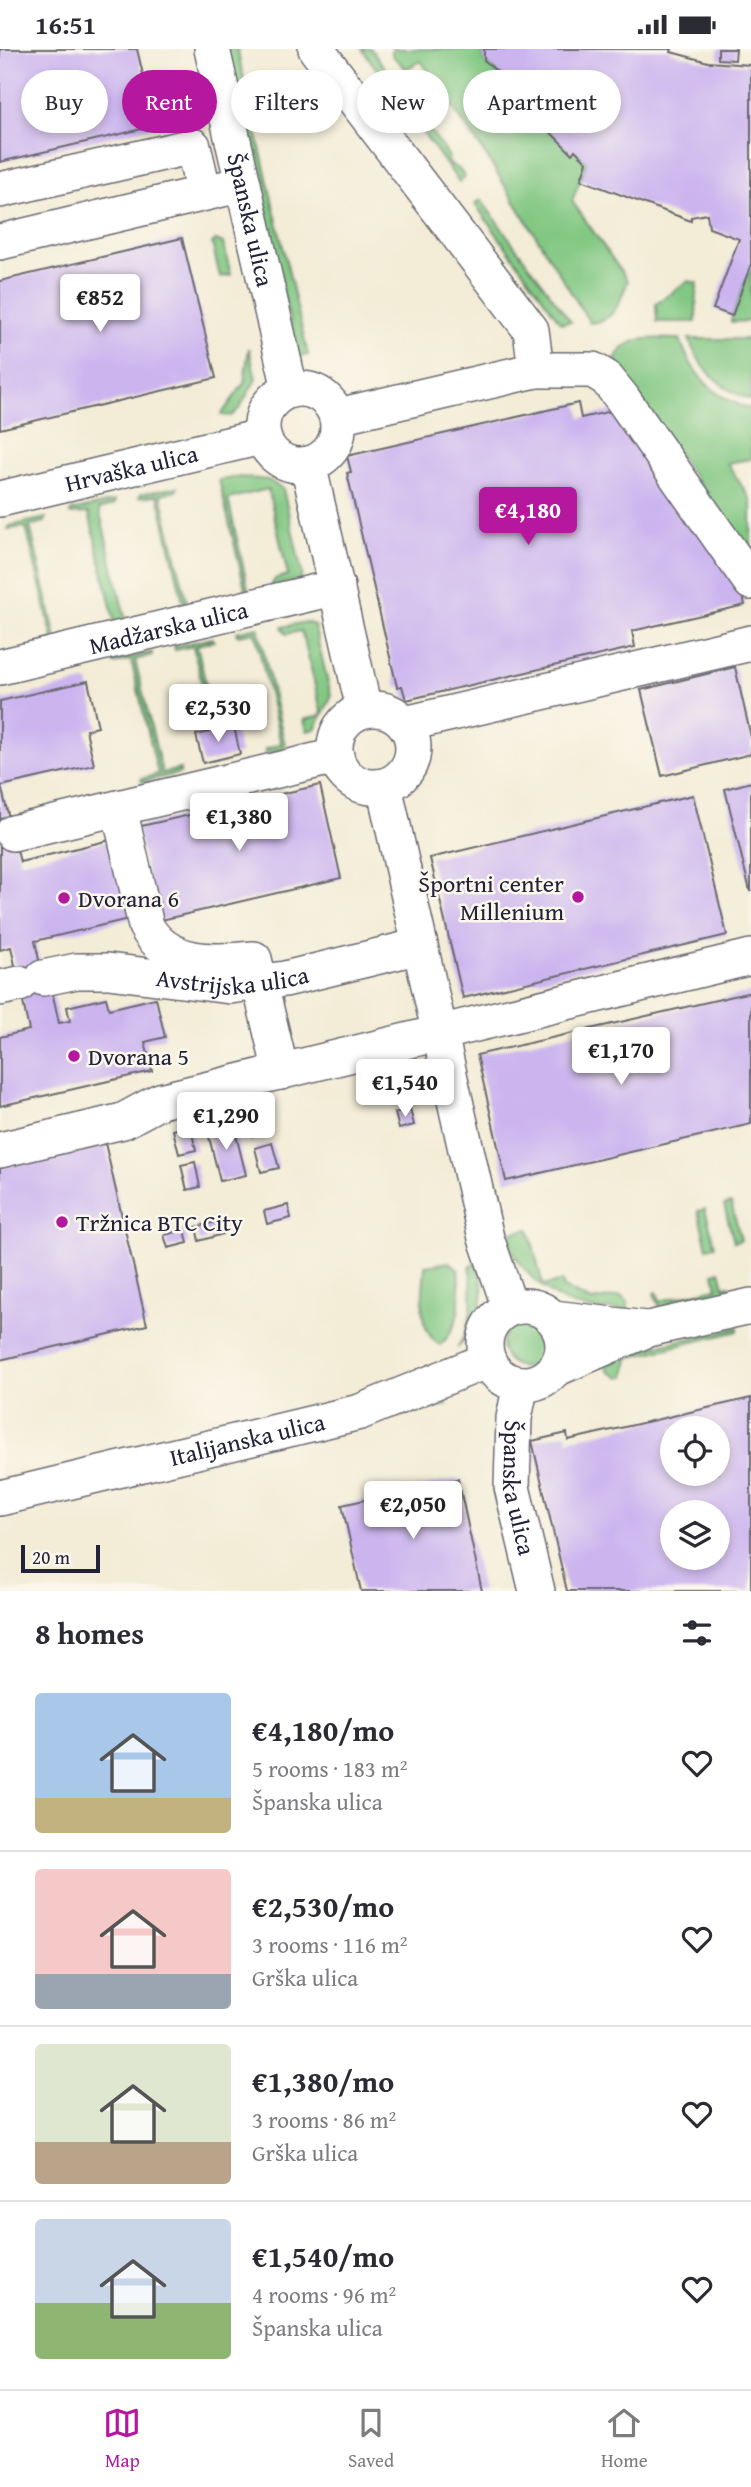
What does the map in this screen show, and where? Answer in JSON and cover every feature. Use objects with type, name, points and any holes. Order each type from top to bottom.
[{"type":"street","name":"Španska ulica","points":[[212,49],[290,389]]},
{"type":"street","points":[[316,49],[531,330],[536,370]]},
{"type":"street","points":[[0,190],[192,146],[204,193]]},
{"type":"street","points":[[0,242],[243,184]]},
{"type":"street","points":[[338,416],[536,370],[561,372],[586,368],[606,378],[672,465],[751,582]]},
{"type":"street","points":[[290,389],[304,389],[324,397],[338,416],[339,428],[329,450],[321,459],[308,464],[281,460],[266,448],[261,437],[267,409],[281,392],[290,389]]},
{"type":"street","name":"Hrvaška ulica","points":[[0,499],[261,437]]},
{"type":"street","points":[[308,464],[365,709]]},
{"type":"street","name":"Madžarska ulica","points":[[0,667],[337,587]]},
{"type":"street","points":[[405,724],[751,643]]},
{"type":"street","points":[[384,709],[405,724],[411,734],[412,758],[399,778],[384,786],[356,783],[341,769],[336,756],[336,736],[341,725],[357,711],[384,709]]},
{"type":"street","points":[[13,833],[336,756]]},
{"type":"street","points":[[384,786],[486,1238],[510,1308]]},
{"type":"street","points":[[119,808],[146,926],[160,946],[187,958],[207,961],[254,959],[281,1072]]},
{"type":"street","points":[[146,926],[139,941],[147,974]]},
{"type":"street","name":"Avstrijska ulica","points":[[21,983],[77,971],[147,974],[212,985],[260,982],[420,946]]},
{"type":"street","points":[[0,1150],[123,1121],[160,1101],[751,957]]},
{"type":"street","points":[[648,1329],[552,1318],[533,1307],[510,1308],[494,1321],[487,1333],[485,1346],[488,1360],[501,1377],[521,1384],[536,1382],[555,1369],[648,1329],[751,1306]]},
{"type":"street","points":[[552,1318],[560,1330],[563,1343],[555,1369]]},
{"type":"street","name":"Italijanska ulica","points":[[0,1498],[360,1412],[488,1360]]},
{"type":"street","name":"Španska ulica","points":[[521,1384],[514,1418],[512,1487],[537,1591]]},
{"type":"green space","points":[[226,49],[237,49],[242,70],[231,70]]},
{"type":"green space","points":[[362,49],[371,49],[386,70],[377,70]]},
{"type":"green space","points":[[392,49],[483,49],[484,60],[495,70],[463,70],[463,122],[449,102],[449,70],[427,70],[421,61],[406,69],[392,55]]},
{"type":"green space","points":[[246,133],[256,133],[308,355],[298,357]]},
{"type":"green space","points":[[423,133],[432,133],[448,155],[449,164],[459,169],[465,177],[459,182]]},
{"type":"green space","points":[[470,133],[552,133],[572,153],[575,150],[587,162],[572,201],[628,281],[619,303],[606,319],[590,323]]},
{"type":"green space","points":[[481,200],[571,322],[561,323],[475,204]]},
{"type":"green space","points":[[216,240],[223,243],[231,275],[220,277],[212,243]]},
{"type":"green space","points":[[751,264],[751,321],[731,322],[732,316]]},
{"type":"green space","points":[[688,281],[697,283],[696,322],[657,322],[656,304]]},
{"type":"green space","points":[[652,338],[680,339],[691,363],[706,383],[726,399],[751,409],[751,459],[727,463],[751,500],[751,557],[621,374],[615,359],[620,351],[635,341]]},
{"type":"green space","points":[[689,339],[751,339],[751,400],[730,390],[713,377],[693,350]]},
{"type":"green space","points":[[249,348],[256,379],[239,409],[231,416],[221,415],[244,383]]},
{"type":"green space","points":[[239,477],[268,480],[283,489],[302,573],[301,580],[271,586],[275,579],[288,575],[268,489],[228,499],[250,597],[247,597],[219,480]]},
{"type":"green space","points":[[177,487],[176,491],[161,494],[189,611],[185,611],[158,495],[139,497],[140,494]]},
{"type":"green space","points":[[115,501],[114,505],[99,509],[127,625],[116,628],[89,513],[70,514],[71,511]]},
{"type":"green space","points":[[46,518],[45,522],[30,526],[57,642],[54,643],[26,527],[8,529],[9,526]]},
{"type":"green space","points":[[306,622],[314,625],[331,696],[330,700],[315,729],[307,731],[304,720],[322,715],[304,640],[301,631],[286,634],[282,627]]},
{"type":"green space","points":[[258,627],[285,745],[284,749],[266,753],[265,749],[281,744],[255,632],[237,635],[236,632]]},
{"type":"green space","points":[[213,638],[214,641],[197,645],[216,730],[213,731],[193,646],[175,650],[174,646]]},
{"type":"green space","points":[[152,652],[152,655],[135,660],[162,773],[180,769],[180,773],[142,782],[141,779],[158,774],[131,660],[114,664],[113,661]]},
{"type":"green space","points":[[731,1203],[741,1240],[734,1242],[724,1205]]},
{"type":"green space","points":[[705,1209],[715,1246],[707,1248],[698,1211]]},
{"type":"green space","points":[[529,1229],[543,1286],[562,1281],[564,1288],[591,1301],[621,1296],[628,1302],[628,1310],[584,1308],[570,1304],[535,1281],[517,1259],[503,1235]]},
{"type":"green space","points":[[449,1262],[458,1269],[458,1310],[453,1329],[440,1345],[432,1338],[424,1320],[422,1298],[425,1266]]},
{"type":"green space","points":[[475,1262],[482,1284],[480,1308],[471,1330],[457,1348],[470,1318],[470,1266]]},
{"type":"green space","points":[[720,1271],[724,1286],[729,1285],[731,1294],[661,1310],[654,1293],[657,1292],[660,1301],[717,1288],[714,1273]]},
{"type":"green space","points":[[524,1323],[539,1330],[546,1345],[539,1360],[524,1367],[509,1360],[502,1345],[509,1330]]},
{"type":"green space","points":[[738,1327],[738,1331],[628,1358],[625,1376],[620,1378],[608,1371],[606,1366],[638,1350]]},
{"type":"green space","points":[[445,1396],[447,1405],[355,1426]]},
{"type":"building","points":[[0,49],[137,49],[142,70],[122,70],[122,133],[125,133],[0,162]]},
{"type":"building","points":[[484,49],[672,49],[671,52],[708,62],[751,65],[751,264],[732,316],[713,309],[739,239],[709,228],[707,214],[691,217],[691,221],[581,180],[587,162],[575,150],[572,154],[551,133],[621,133],[621,70],[495,70],[484,60]]},
{"type":"building","points":[[718,49],[736,49],[735,60],[718,59]]},
{"type":"building","points":[[182,238],[216,378],[0,429],[0,281]]},
{"type":"building","points":[[578,403],[581,418],[620,409],[738,574],[745,605],[632,631],[635,647],[406,700],[402,686],[397,687],[347,473],[351,472],[347,456]]},
{"type":"building","points":[[735,667],[751,737],[751,754],[662,776],[641,690]]},
{"type":"building","points":[[88,681],[98,727],[86,730],[94,765],[1,786],[20,862],[114,839],[133,918],[35,941],[46,993],[52,991],[59,1023],[70,1021],[67,1007],[106,998],[109,1009],[156,998],[165,1037],[145,1042],[152,1071],[0,1106],[0,1037],[29,1030],[11,947],[0,950],[0,701]]},
{"type":"building","points":[[234,726],[240,754],[203,763],[196,735]]},
{"type":"building","points":[[751,782],[751,891],[750,891],[725,789]]},
{"type":"building","points":[[320,785],[341,878],[157,921],[137,827]]},
{"type":"building","name":"Športni center Millenium","points":[[693,795],[727,935],[463,998],[430,858]]},
{"type":"building","points":[[751,992],[751,1124],[506,1181],[477,1055]]},
{"type":"building","points":[[263,1108],[269,1132],[252,1136],[246,1112]]},
{"type":"building","points":[[410,1109],[414,1125],[399,1129],[395,1113]]},
{"type":"building","points":[[233,1123],[246,1175],[220,1181],[207,1129]]},
{"type":"building","points":[[190,1125],[196,1150],[179,1154],[173,1130]]},
{"type":"building","name":"Tržnica BTC City","points":[[105,1143],[147,1325],[0,1360],[0,1168]]},
{"type":"building","points":[[272,1143],[279,1168],[261,1172],[255,1148]]},
{"type":"building","points":[[195,1162],[200,1187],[187,1190],[181,1165]]},
{"type":"building","points":[[288,1205],[291,1218],[267,1224],[264,1211]]},
{"type":"building","points":[[220,1221],[223,1234],[199,1241],[196,1227]]},
{"type":"building","points":[[185,1230],[188,1243],[168,1248],[164,1235]]},
{"type":"building","points":[[751,1398],[751,1591],[567,1591],[532,1441],[567,1433],[568,1440],[660,1419],[660,1486],[730,1486],[730,1416],[673,1416]]},
{"type":"building","points":[[458,1479],[482,1591],[361,1591],[342,1505]]},
{"type":"place","name":"Športni center Millenium","points":[[578,897]]},
{"type":"place","name":"Dvorana 6","points":[[64,898]]},
{"type":"place","name":"Dvorana 5","points":[[74,1056]]},
{"type":"place","name":"Tržnica BTC City","points":[[62,1222]]}]
